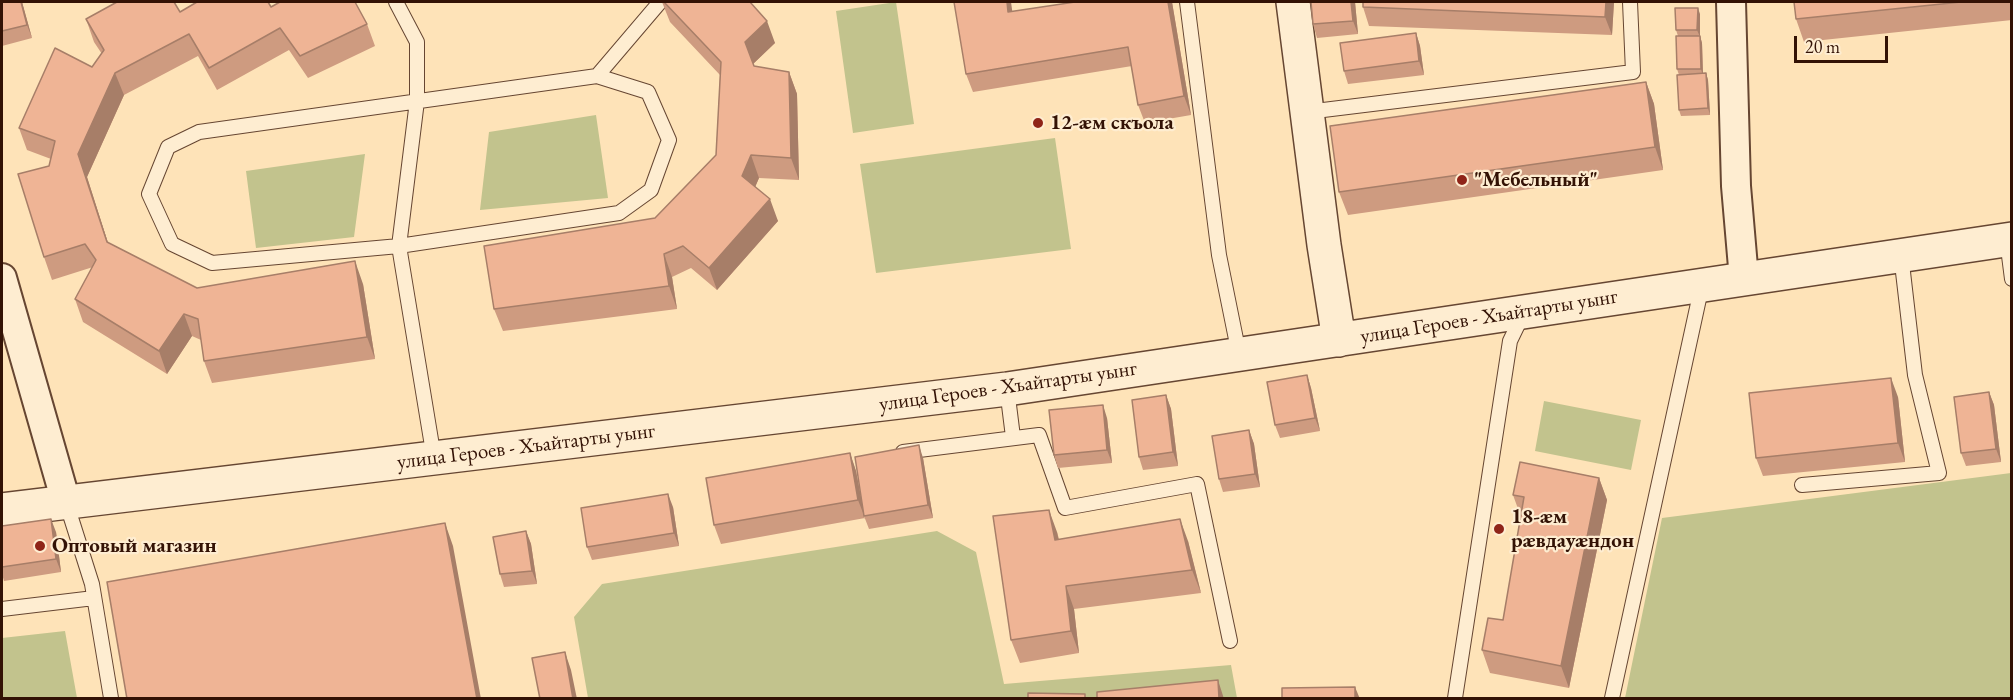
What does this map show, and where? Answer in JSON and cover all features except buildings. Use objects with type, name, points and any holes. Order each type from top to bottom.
[{"type":"street","points":[[1293,2],[1339,340]]},
{"type":"street","points":[[1731,2],[1736,186],[1744,279]]},
{"type":"street","name":"улица Героев - Хъайтарты уынг","points":[[2,510],[1007,389],[2009,239]]},
{"type":"street","points":[[2,278],[66,502]]},
{"type":"lane","points":[[396,2],[417,42],[417,101],[399,246],[434,458]]},
{"type":"lane","points":[[597,76],[660,2]]},
{"type":"lane","points":[[1187,2],[1219,255],[1239,354]]},
{"type":"lane","points":[[1307,112],[1633,72],[1630,2]]},
{"type":"lane","points":[[597,76],[648,92],[669,140],[651,190],[619,213],[399,246],[212,263],[172,244],[149,194],[168,147],[199,132],[597,76]]},
{"type":"lane","points":[[2009,239],[2012,279]]},
{"type":"lane","points":[[1803,485],[1939,472],[1916,375],[1901,255]]},
{"type":"lane","points":[[1612,699],[1702,285]]},
{"type":"lane","points":[[1455,699],[1510,341],[1523,312]]},
{"type":"lane","points":[[1007,389],[1013,437]]},
{"type":"lane","points":[[887,455],[1039,435],[1065,508],[1197,484],[1230,641]]},
{"type":"lane","points":[[66,502],[94,598],[111,699]]},
{"type":"lane","points":[[2,609],[94,598]]},
{"type":"green space","points":[[896,2],[914,124],[853,133],[836,11]]},
{"type":"green space","points":[[596,115],[608,198],[480,210],[489,132]]},
{"type":"green space","points":[[1055,138],[1071,249],[876,273],[860,164]]},
{"type":"green space","points":[[365,154],[354,237],[256,248],[246,171]]},
{"type":"green space","points":[[1544,401],[1641,420],[1631,470],[1535,451]]},
{"type":"green space","points":[[2011,473],[2011,698],[1625,698],[1662,518]]},
{"type":"green space","points":[[937,531],[976,552],[1004,684],[1231,665],[1237,698],[588,698],[574,617],[602,584]]},
{"type":"green space","points":[[65,631],[77,698],[2,698],[2,638]]},
{"type":"place","name":"12-æм скъола","points":[[1038,123]]},
{"type":"place","name":"\"Мебельный\"","points":[[1462,180]]},
{"type":"place","name":"18-æм рӕвдауӕндон","points":[[1499,529]]},
{"type":"place","name":"Оптовый магазин","points":[[40,546]]}]
